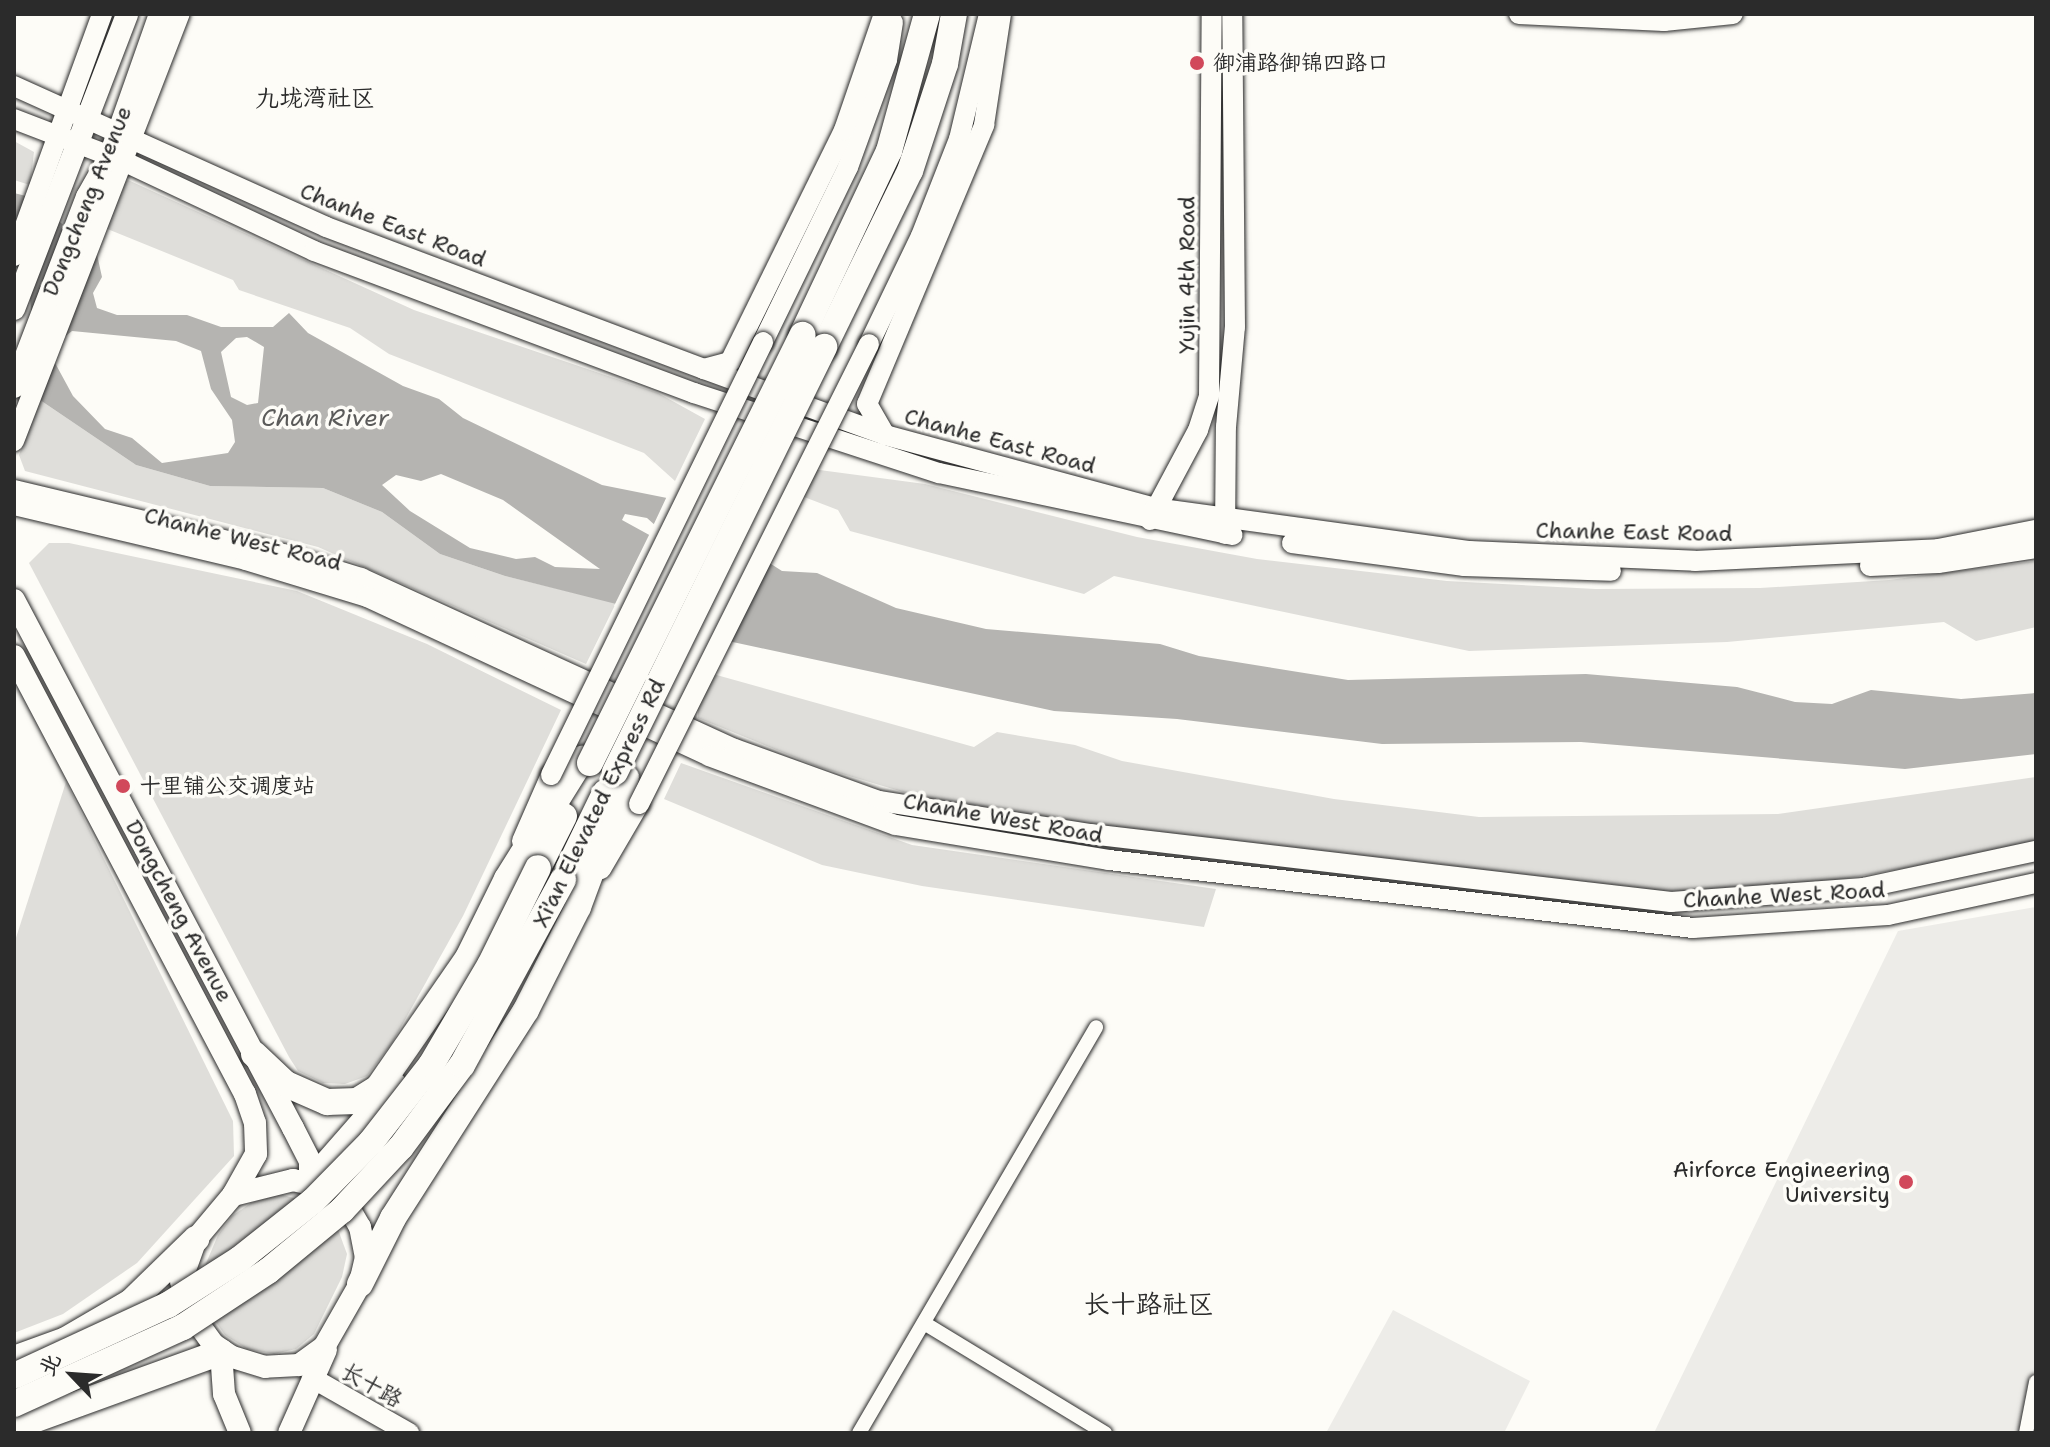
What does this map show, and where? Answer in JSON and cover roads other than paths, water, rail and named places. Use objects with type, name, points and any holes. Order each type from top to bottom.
[{"type":"highway","name":"Xi'an Elevated Express Rd","points":[[14,1404],[183,1327],[268,1271],[342,1210],[401,1147],[462,1065],[620,775],[660,677],[813,341],[889,151],[927,14]]},
{"type":"highway","name":"Xi'an Elevated Express Rd","points":[[14,1376],[168,1305],[240,1259],[313,1201],[371,1142],[431,1065],[484,976],[538,868],[586,761],[644,649],[910,171],[945,64],[954,14]]},
{"type":"highway","points":[[310,1183],[398,1082],[437,1023],[507,879],[586,761]]},
{"type":"highway","points":[[360,1284],[393,1218],[506,1046],[578,907],[620,775]]},
{"type":"highway","points":[[254,1054],[277,1078],[305,1094],[338,1104],[357,1101],[390,1074],[468,958]]},
{"type":"highway","points":[[14,1359],[66,1340],[121,1308],[161,1277],[196,1239]]},
{"type":"highway","points":[[14,1427],[221,1352]]},
{"type":"main road","points":[[14,256],[52,184],[66,108],[102,14]]},
{"type":"main road","name":"Dongcheng Avenue","points":[[14,309],[52,184],[81,144],[127,14]]},
{"type":"main road","name":"Dongcheng Avenue","points":[[14,387],[124,136],[160,14]]},
{"type":"main road","points":[[124,136],[180,14]]},
{"type":"main road","points":[[704,369],[730,362],[844,130],[884,14]]},
{"type":"main road","points":[[507,879],[551,775],[848,167],[887,60],[895,14]]},
{"type":"main road","points":[[578,907],[639,804],[921,236],[959,139],[989,14]]},
{"type":"main road","points":[[885,435],[867,404],[984,125],[1001,14]]},
{"type":"main road","name":"Yujin 4th Road","points":[[1152,514],[1198,430],[1209,396],[1212,14]]},
{"type":"main road","name":"Yujin 4th Road","points":[[1225,527],[1226,427],[1235,327],[1232,14]]},
{"type":"main road","points":[[1519,14],[1664,21],[1733,14]]},
{"type":"main road","name":"Chanhe East Road","points":[[14,86],[90,117],[124,136],[326,227],[885,435],[1152,514]]},
{"type":"main road","name":"Chanhe East Road","points":[[14,119],[115,158],[314,251],[694,393],[939,473],[1225,527],[1464,566],[1690,574],[1938,563],[2036,548]]},
{"type":"main road","points":[[14,441],[95,201]]},
{"type":"main road","name":"Chanhe West Road","points":[[14,490],[268,550],[361,578],[735,749],[879,801],[1090,834],[1671,902],[1863,888],[2036,851]]},
{"type":"main road","name":"Chanhe West Road","points":[[14,505],[246,560],[367,597],[709,756],[896,825],[1109,860],[1693,928],[1888,915],[2036,883]]},
{"type":"main road","name":"Chanhe East Road","points":[[1225,527],[1469,551],[1695,561],[1938,549],[2036,530]]},
{"type":"main road","name":"Dongcheng Avenue","points":[[14,600],[310,1162],[310,1183]]},
{"type":"main road","name":"Dongcheng Avenue","points":[[14,656],[245,1094],[255,1123],[256,1154],[233,1195]]},
{"type":"main road","points":[[289,1433],[312,1378],[360,1284],[366,1257],[360,1227],[350,1210],[310,1183],[282,1181],[233,1195],[196,1239],[184,1265],[185,1298],[198,1327],[221,1352],[254,1365],[289,1368],[316,1355],[333,1336]]},
{"type":"main road","points":[[221,1352],[224,1394],[240,1433]]},
{"type":"main road","name":"长十路","points":[[312,1378],[409,1433]]},
{"type":"street","points":[[859,1433],[1096,1027]]},
{"type":"street","points":[[924,1323],[1105,1433]]},
{"type":"street","points":[[2026,1433],[2036,1382]]},
{"type":"water","name":"Chan River","points":[[14,193],[26,196],[96,250],[102,277],[93,293],[97,308],[117,315],[187,315],[221,327],[273,327],[289,313],[308,333],[403,386],[439,399],[463,418],[602,485],[667,498],[782,571],[817,573],[896,608],[986,629],[1160,644],[1199,656],[1348,680],[1586,674],[1737,687],[1795,702],[1832,704],[1871,690],[1961,699],[2036,693],[2036,754],[1905,769],[1581,742],[1382,744],[1177,719],[1054,711],[728,641],[640,610],[505,576],[440,554],[382,512],[323,488],[210,486],[136,465],[40,400],[23,227],[14,223]],"holes":[[[72,331],[176,341],[201,351],[211,389],[232,420],[235,442],[228,453],[162,463],[132,438],[105,429],[73,396],[48,350]],[[247,337],[264,347],[258,403],[247,405],[231,397],[221,352],[236,338]],[[441,474],[503,500],[600,569],[555,567],[535,557],[516,559],[470,548],[410,511],[382,485],[396,475],[421,481]],[[625,514],[647,518],[676,544],[673,548],[622,520]]]},
{"type":"place","name":"御浦路御锦四路口","points":[[1197,63]]},
{"type":"place","name":"十里铺公交调度站","points":[[123,786]]},
{"type":"place","name":"Airforce Engineering University","points":[[1906,1182]]},
{"type":"district","name":"九垅湾社区","points":[[315,99]]},
{"type":"district","name":"长十路社区","points":[[1149,1304]]}]
